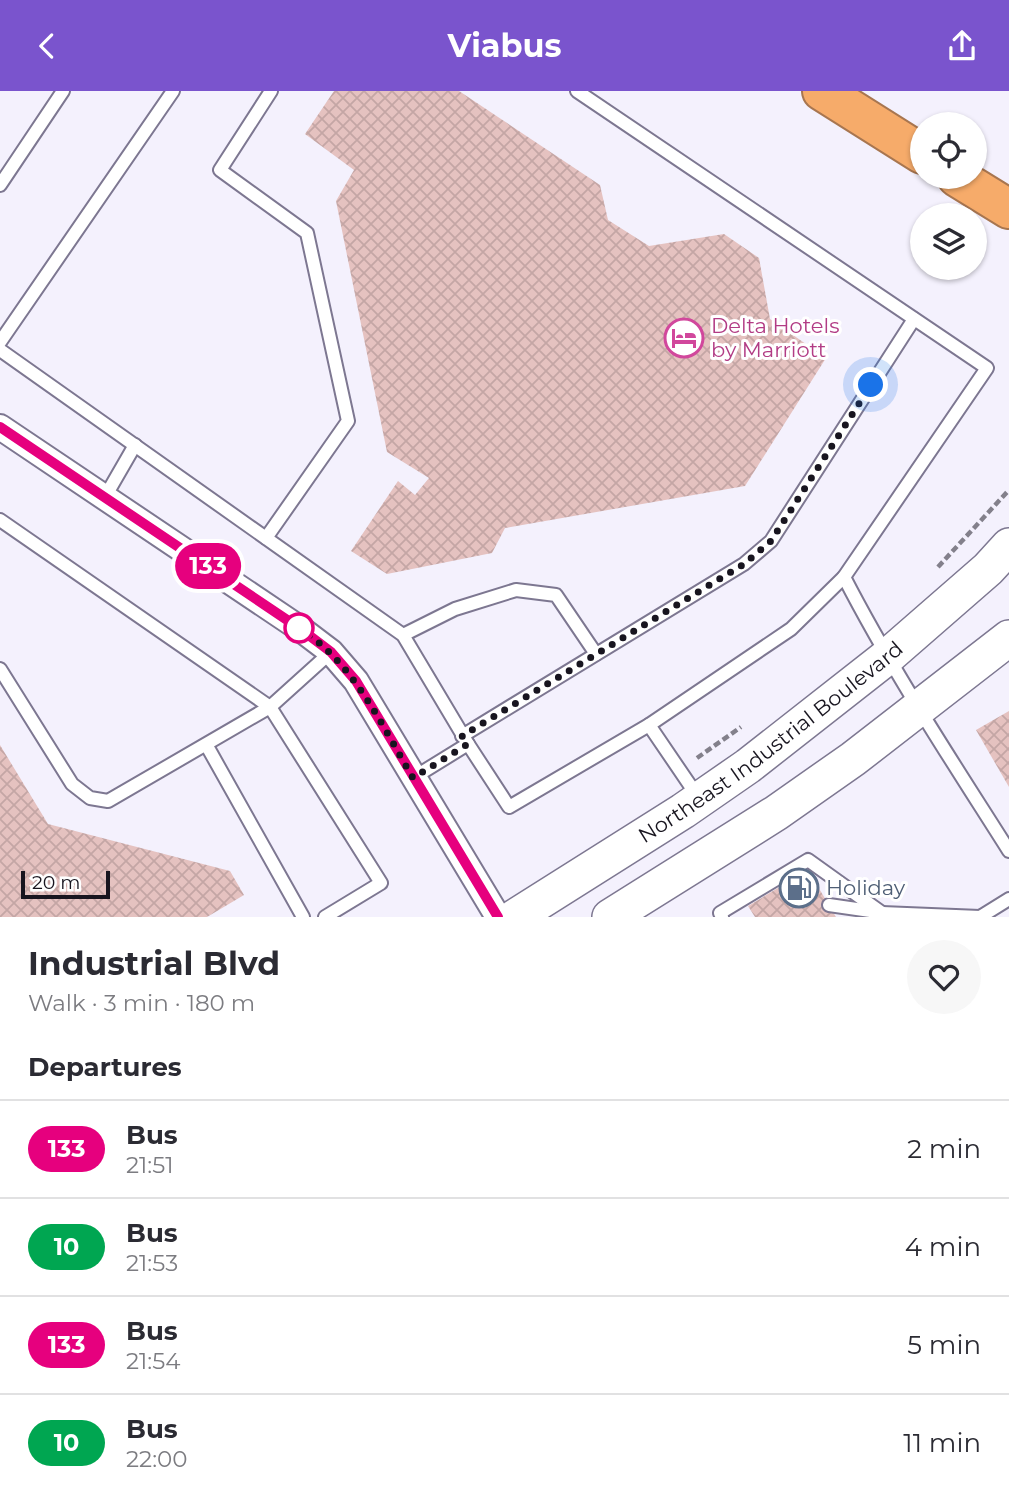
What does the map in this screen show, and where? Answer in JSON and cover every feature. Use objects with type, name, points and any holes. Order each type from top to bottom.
[{"type":"highway","points":[[822,91],[910,147]]},
{"type":"highway","points":[[976,189],[1009,209]]},
{"type":"main road","name":"Northeast Industrial Boulevard","points":[[515,917],[700,800],[758,758],[887,657],[988,569],[1009,546]]},
{"type":"main road","points":[[610,917],[776,813],[853,759],[1009,638]]},
{"type":"street","points":[[0,427],[331,652],[356,681],[498,917]]},
{"type":"lane","points":[[0,185],[63,91]]},
{"type":"lane","points":[[0,342],[173,91]]},
{"type":"lane","points":[[266,538],[348,421],[307,233],[220,170],[271,91]]},
{"type":"lane","points":[[0,350],[403,635],[465,740],[509,807],[649,725],[791,629],[844,577],[987,368],[577,91]]},
{"type":"lane","points":[[413,778],[465,740],[596,654],[744,564],[771,541],[914,319]]},
{"type":"lane","points":[[105,498],[135,445]]},
{"type":"lane","points":[[0,520],[270,707],[382,883],[325,917]]},
{"type":"lane","points":[[844,577],[918,709],[1009,851]]},
{"type":"lane","points":[[403,635],[455,609],[516,590],[556,595],[596,654]]},
{"type":"lane","points":[[0,669],[72,784],[90,798],[107,801],[270,707],[331,652]]},
{"type":"lane","points":[[649,725],[700,800]]},
{"type":"lane","points":[[207,745],[303,917]]},
{"type":"lane","points":[[722,917],[720,913],[808,860],[881,916]]},
{"type":"lane","points":[[829,905],[881,916],[980,916],[1009,899]]},
{"type":"path","points":[[934,571],[1009,490]]},
{"type":"path","points":[[679,771],[744,725]]},
{"type":"building","name":"Delta Hotels by Marriott","points":[[334,91],[459,91],[600,185],[608,220],[649,246],[724,234],[759,258],[770,319],[826,358],[745,486],[505,528],[492,553],[387,574],[351,551],[398,481],[415,495],[429,478],[387,452],[336,201],[354,170],[305,134]]},
{"type":"building","points":[[1009,711],[1009,787],[976,730]]},
{"type":"building","points":[[0,745],[48,824],[230,871],[244,895],[207,917],[0,917]]},
{"type":"building","name":"Holiday","points":[[808,870],[836,917],[755,917],[748,906]]},
{"type":"bus line","name":"133","points":[[0,427],[331,652],[356,681],[498,917]]},
{"type":"place","name":"Delta Hotels by Marriott","points":[[684,338]]},
{"type":"place","name":"Holiday","points":[[799,888]]},
{"type":"route","points":[[299,628],[331,652],[356,681],[413,778],[468,744],[462,736],[758,553],[771,541],[871,385]]}]
